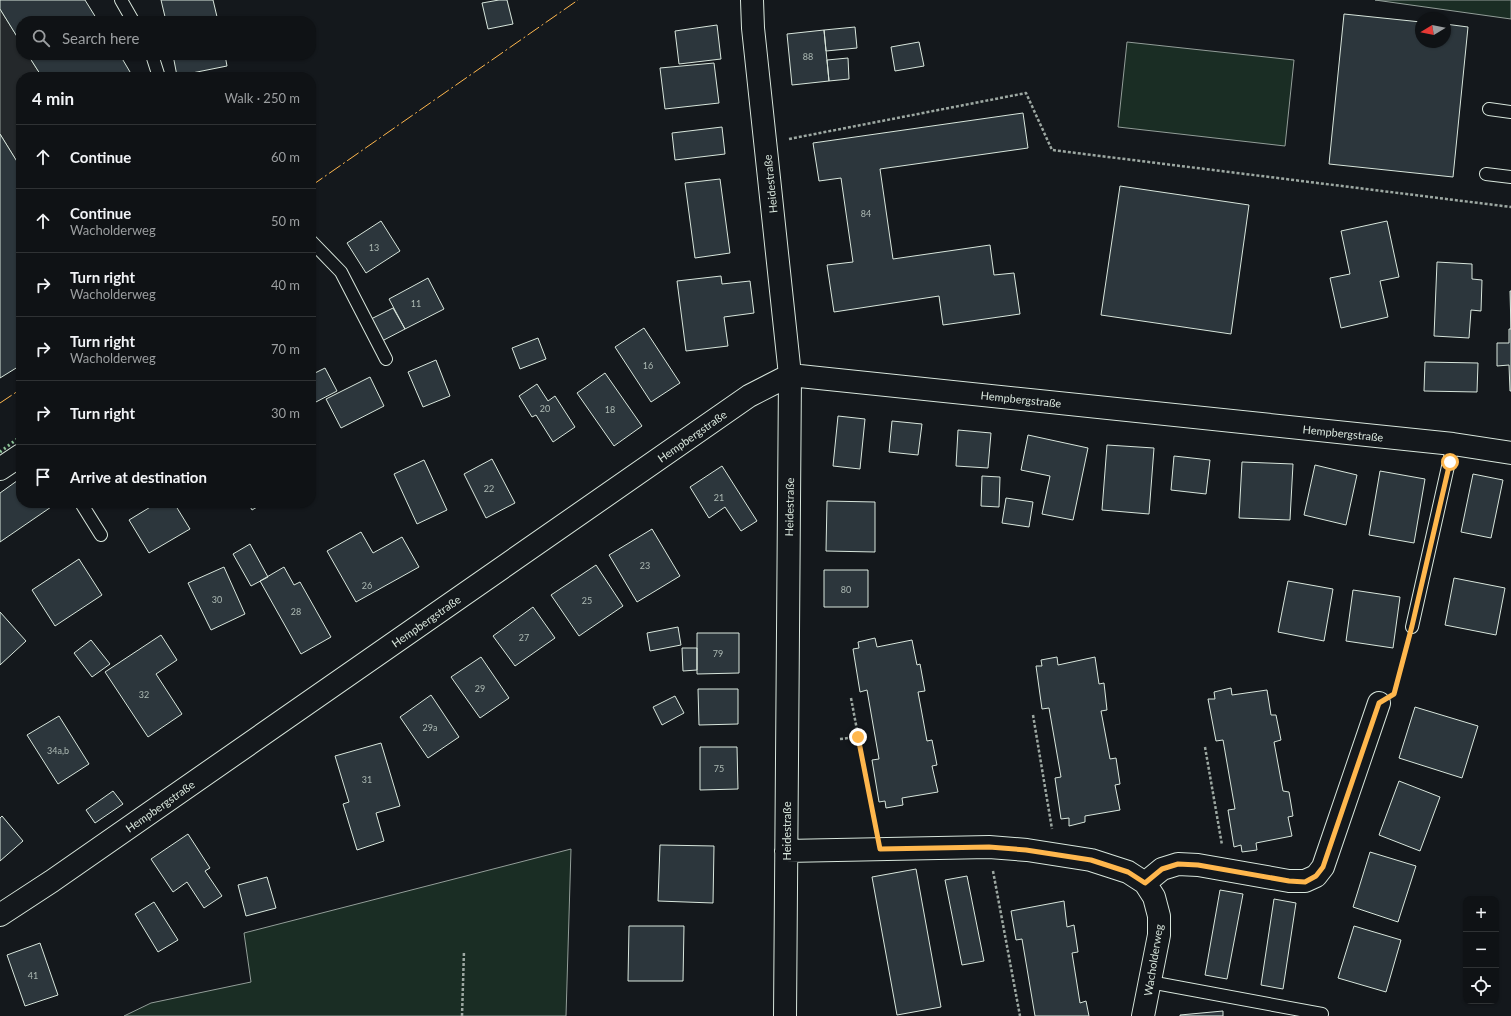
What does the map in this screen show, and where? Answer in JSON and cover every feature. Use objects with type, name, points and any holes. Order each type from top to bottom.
[{"type":"street","name":"Heidestraße","points":[[752,0],[753,28],[790,375],[785,1016]]},
{"type":"street","name":"Hempbergstraße","points":[[0,915],[65,872],[749,396],[790,375],[1453,444],[1511,453]]},
{"type":"street","points":[[0,469],[16,458]]},
{"type":"street","points":[[1145,883],[1162,869],[1178,864],[1198,865],[1289,881],[1305,882],[1316,876],[1323,867],[1379,703]]},
{"type":"street","name":"Wacholderweg","points":[[786,851],[989,847],[1026,850],[1091,860],[1128,872],[1145,883],[1154,897],[1159,916],[1159,935],[1143,1016]]},
{"type":"lane","points":[[121,0],[130,16]]},
{"type":"lane","points":[[154,60],[157,72]]},
{"type":"lane","points":[[1488,109],[1511,112]]},
{"type":"lane","points":[[1486,174],[1511,177]]},
{"type":"lane","points":[[316,246],[341,272],[386,360]]},
{"type":"lane","points":[[1412,626],[1453,444]]},
{"type":"lane","points":[[84,508],[101,534]]},
{"type":"lane","points":[[1150,982],[1322,1014]]},
{"type":"path","points":[[789,139],[1026,93],[1052,150],[1511,207]]},
{"type":"path","points":[[1379,703],[1394,694],[1412,626]]},
{"type":"path","points":[[851,698],[880,849]]},
{"type":"path","points":[[1033,715],[1056,854]]},
{"type":"path","points":[[840,739],[858,737]]},
{"type":"path","points":[[1205,747],[1226,870]]},
{"type":"path","points":[[989,847],[1020,1016]]},
{"type":"path","points":[[462,1016],[464,951]]},
{"type":"green space","points":[[1375,0],[1511,0],[1511,19]]},
{"type":"green space","points":[[1127,42],[1294,60],[1285,146],[1118,127]]},
{"type":"green space","points":[[571,849],[566,1016],[124,1016],[151,1003],[251,982],[244,933]]},
{"type":"shaded area","points":[[0,9],[16,35],[16,60],[31,60],[39,72],[16,72],[16,160],[0,134]]},
{"type":"building","points":[[0,0],[85,0],[95,16],[16,16],[16,35],[0,9]]},
{"type":"building","points":[[161,0],[213,0],[217,16],[165,16]]},
{"type":"building","points":[[507,0],[513,24],[488,29],[482,3]]},
{"type":"building","points":[[1344,14],[1415,21],[1415,48],[1451,48],[1451,25],[1468,27],[1453,177],[1329,164]]},
{"type":"building","points":[[717,25],[721,59],[679,64],[675,31]]},
{"type":"building","points":[[855,27],[857,48],[826,51],[824,30]]},
{"type":"building","points":[[824,30],[829,81],[792,85],[787,34]]},
{"type":"building","points":[[919,42],[924,66],[895,71],[891,47]]},
{"type":"building","points":[[848,58],[849,79],[829,81],[827,60]]},
{"type":"building","points":[[31,60],[123,60],[130,72],[39,72]]},
{"type":"building","points":[[174,60],[226,60],[227,66],[197,72],[176,72]]},
{"type":"building","points":[[714,63],[719,103],[665,109],[660,68]]},
{"type":"building","points":[[1023,113],[1028,148],[880,169],[893,259],[990,245],[994,275],[1014,273],[1020,314],[943,325],[939,296],[834,312],[827,265],[853,262],[841,178],[819,181],[813,143]]},
{"type":"building","points":[[722,127],[725,154],[675,160],[672,133]]},
{"type":"building","points":[[0,134],[16,160],[16,368],[0,378]]},
{"type":"building","points":[[720,179],[730,253],[695,258],[685,183]]},
{"type":"building","points":[[1120,186],[1249,205],[1231,334],[1101,315]]},
{"type":"building","points":[[381,221],[400,251],[366,273],[347,243]]},
{"type":"building","points":[[1387,221],[1399,277],[1380,281],[1388,317],[1341,328],[1330,278],[1350,274],[1341,231]]},
{"type":"building","points":[[1437,262],[1472,264],[1472,279],[1482,280],[1481,311],[1471,310],[1469,338],[1434,336]]},
{"type":"building","points":[[721,276],[722,284],[750,281],[754,313],[724,317],[728,346],[686,351],[677,281]]},
{"type":"building","points":[[428,278],[444,309],[405,329],[389,299]]},
{"type":"building","points":[[1510,291],[1511,291],[1511,329]]},
{"type":"building","points":[[393,308],[405,329],[382,341],[371,319]]},
{"type":"building","points":[[644,328],[680,383],[651,402],[615,347]]},
{"type":"building","points":[[1509,329],[1511,329],[1510,391],[1509,365],[1497,366],[1497,343],[1509,343]]},
{"type":"building","points":[[538,338],[546,359],[520,369],[512,348]]},
{"type":"building","points":[[436,360],[450,396],[423,407],[408,372]]},
{"type":"building","points":[[1425,362],[1478,363],[1477,392],[1424,391]]},
{"type":"building","points":[[325,368],[337,391],[316,402],[316,372]]},
{"type":"building","points":[[605,373],[642,426],[614,446],[577,393]]},
{"type":"building","points":[[370,377],[384,406],[341,428],[326,399]]},
{"type":"building","points":[[537,384],[548,401],[555,396],[575,427],[553,442],[536,415],[532,417],[519,396]]},
{"type":"building","points":[[838,416],[865,419],[860,469],[833,466]]},
{"type":"building","points":[[892,421],[922,424],[918,455],[889,452]]},
{"type":"building","points":[[958,430],[991,433],[988,468],[956,466]]},
{"type":"building","points":[[1028,435],[1088,448],[1073,520],[1042,514],[1050,476],[1021,470]]},
{"type":"building","points":[[1107,445],[1154,448],[1149,514],[1102,510]]},
{"type":"building","points":[[1174,456],[1210,460],[1206,494],[1171,490]]},
{"type":"building","points":[[492,459],[515,503],[486,518],[464,474]]},
{"type":"building","points":[[424,460],[447,510],[417,524],[394,474]]},
{"type":"building","points":[[1242,462],[1293,464],[1290,520],[1239,518]]},
{"type":"building","points":[[1315,465],[1357,475],[1346,525],[1304,515]]},
{"type":"building","points":[[722,466],[757,521],[741,531],[725,507],[709,518],[690,487]]},
{"type":"building","points":[[1380,471],[1425,479],[1414,543],[1369,535]]},
{"type":"building","points":[[1473,474],[1503,480],[1491,538],[1461,532]]},
{"type":"building","points":[[982,476],[1000,477],[999,507],[981,506]]},
{"type":"building","points":[[16,482],[16,508],[50,508],[0,542],[0,493]]},
{"type":"building","points":[[1006,498],[1033,502],[1029,527],[1002,523]]},
{"type":"building","points":[[827,501],[875,502],[875,552],[826,551]]},
{"type":"building","points":[[149,508],[177,508],[190,529],[149,553],[129,520]]},
{"type":"building","points":[[652,529],[680,576],[637,602],[609,555]]},
{"type":"building","points":[[361,532],[373,553],[402,537],[419,567],[356,602],[327,551]]},
{"type":"building","points":[[250,544],[268,577],[251,586],[233,554]]},
{"type":"building","points":[[79,559],[102,595],[55,626],[32,590]]},
{"type":"building","points":[[596,565],[623,606],[579,636],[551,595]]},
{"type":"building","points":[[224,567],[245,614],[211,630],[188,583]]},
{"type":"building","points":[[284,567],[294,585],[300,582],[331,637],[301,654],[260,581]]},
{"type":"building","points":[[824,570],[868,570],[868,607],[824,607]]},
{"type":"building","points":[[1454,578],[1505,588],[1496,635],[1445,625]]},
{"type":"building","points":[[1288,581],[1333,589],[1324,641],[1278,632]]},
{"type":"building","points":[[1353,590],[1400,597],[1393,648],[1346,641]]},
{"type":"building","points":[[533,607],[555,638],[515,666],[493,636]]},
{"type":"building","points":[[0,612],[26,641],[0,665]]},
{"type":"building","points":[[678,627],[681,645],[650,651],[647,633]]},
{"type":"building","points":[[697,633],[739,633],[739,673],[697,674]]},
{"type":"building","points":[[161,635],[177,660],[156,674],[182,714],[148,737],[105,672]]},
{"type":"building","points":[[875,638],[877,647],[912,640],[917,665],[920,664],[925,691],[918,692],[927,741],[932,740],[937,765],[932,766],[938,792],[902,798],[903,805],[886,808],[885,801],[879,802],[872,760],[879,759],[867,690],[860,692],[853,649],[859,648],[858,642]]},
{"type":"building","points":[[91,640],[110,664],[92,677],[74,653]]},
{"type":"building","points":[[682,648],[697,648],[697,670],[683,671]]},
{"type":"building","points":[[481,657],[509,698],[480,718],[451,677]]},
{"type":"building","points":[[1057,657],[1058,665],[1095,657],[1099,684],[1104,683],[1107,710],[1101,711],[1110,759],[1116,758],[1120,784],[1115,785],[1120,810],[1085,816],[1085,822],[1069,826],[1069,818],[1061,819],[1055,778],[1061,777],[1049,708],[1042,709],[1036,666],[1042,666],[1041,660]]},
{"type":"building","points":[[1231,688],[1232,695],[1267,690],[1271,715],[1276,715],[1281,740],[1274,742],[1283,791],[1289,792],[1293,816],[1288,817],[1292,836],[1256,843],[1257,850],[1242,852],[1241,845],[1234,847],[1228,810],[1235,809],[1223,740],[1216,741],[1208,699],[1215,699],[1214,692]]},
{"type":"building","points":[[698,689],[738,689],[738,724],[699,725]]},
{"type":"building","points":[[431,695],[459,737],[428,758],[400,717]]},
{"type":"building","points":[[675,696],[684,713],[662,725],[653,707]]},
{"type":"building","points":[[1415,707],[1478,726],[1462,778],[1399,758]]},
{"type":"building","points":[[59,716],[89,764],[58,784],[27,735]]},
{"type":"building","points":[[381,743],[400,806],[376,813],[384,841],[357,850],[343,804],[349,802],[335,756]]},
{"type":"building","points":[[700,747],[737,747],[738,789],[700,790]]},
{"type":"building","points":[[1399,781],[1440,797],[1420,851],[1379,835]]},
{"type":"building","points":[[113,791],[123,804],[95,823],[86,810]]},
{"type":"building","points":[[2,816],[23,841],[0,861],[0,818]]},
{"type":"building","points":[[188,834],[210,868],[205,871],[222,896],[204,908],[187,882],[173,892],[151,859]]},
{"type":"building","points":[[660,845],[714,846],[713,903],[658,901]]},
{"type":"building","points":[[1370,852],[1416,866],[1398,922],[1353,907]]},
{"type":"building","points":[[916,869],[941,1007],[897,1015],[872,877]]},
{"type":"building","points":[[967,876],[984,961],[962,965],[945,880]]},
{"type":"building","points":[[267,877],[276,908],[246,916],[238,885]]},
{"type":"building","points":[[1220,890],[1243,894],[1227,979],[1205,975]]},
{"type":"building","points":[[1274,899],[1296,903],[1283,989],[1261,985]]},
{"type":"building","points":[[1064,901],[1067,927],[1074,925],[1078,952],[1072,953],[1080,1003],[1086,1001],[1089,1016],[1035,1016],[1022,939],[1016,940],[1011,911]]},
{"type":"building","points":[[154,902],[178,940],[158,952],[135,914]]},
{"type":"building","points":[[629,926],[684,926],[683,981],[628,981]]},
{"type":"building","points":[[1354,926],[1401,940],[1386,992],[1338,978]]},
{"type":"building","points":[[40,943],[58,995],[25,1006],[7,955]]},
{"type":"building","points":[[1223,1011],[1223,1016],[1180,1016],[1180,1015]]},
{"type":"hedge","points":[[0,452],[16,440]]},
{"type":"power","points":[[316,183],[578,0]]},
{"type":"power","points":[[0,403],[16,392]]},
{"type":"route","points":[[858,737],[880,849],[989,847],[1026,850],[1091,860],[1128,872],[1145,883],[1162,869],[1178,864],[1198,865],[1289,881],[1305,882],[1316,876],[1323,867],[1379,703],[1394,694],[1412,626],[1450,462]]}]
